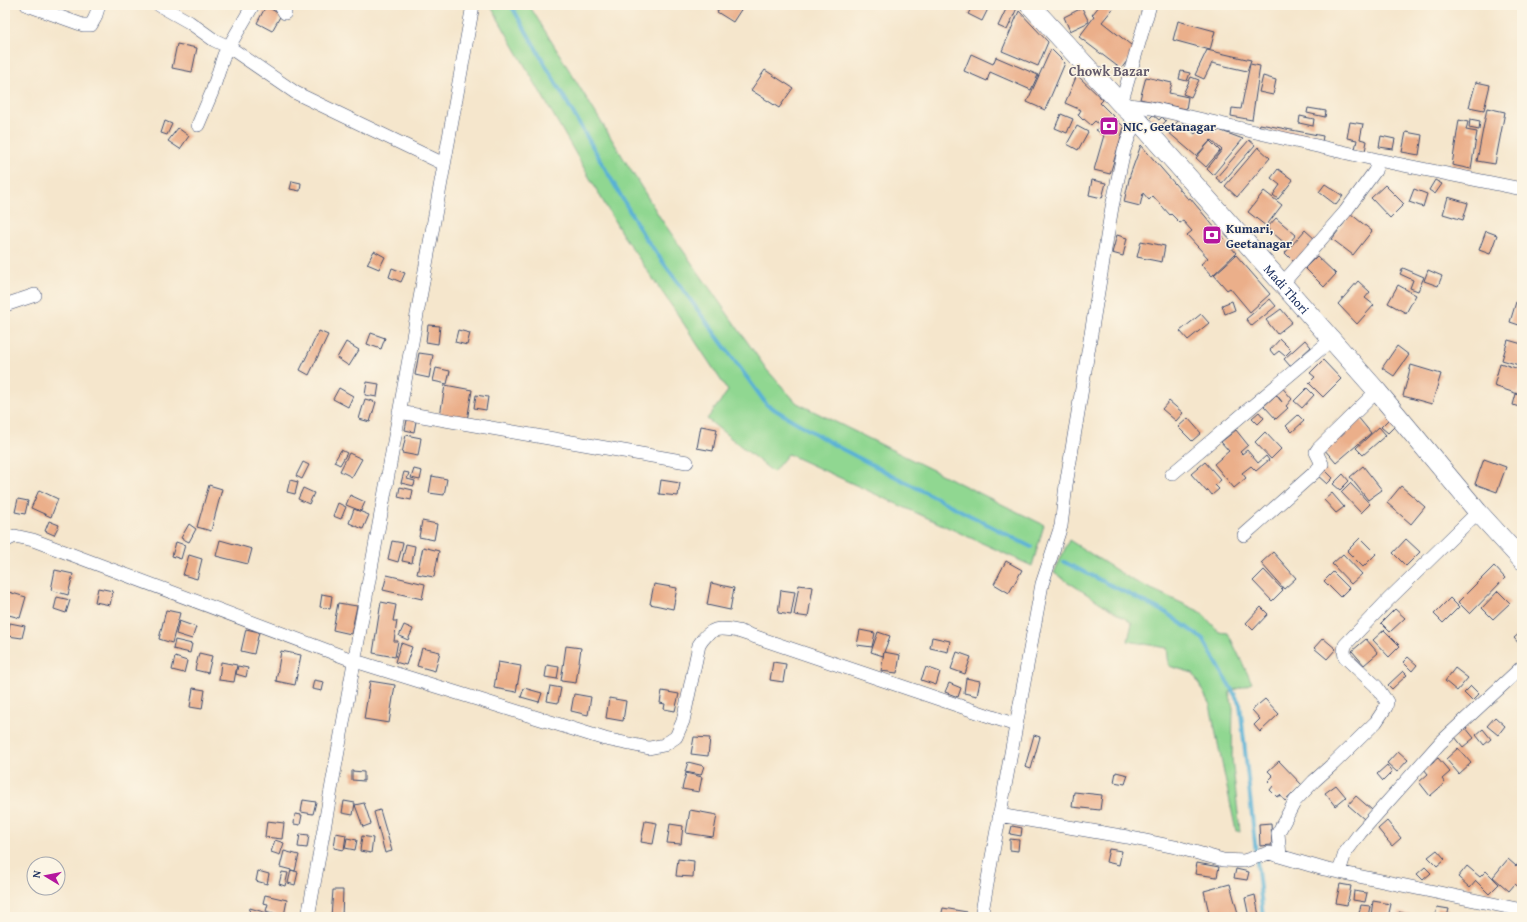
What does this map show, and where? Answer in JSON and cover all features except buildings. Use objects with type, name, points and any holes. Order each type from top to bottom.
[{"type":"main road","name":"Madi Thori","points":[[1030,5],[1121,104],[1136,118],[1377,391],[1478,512],[1522,560]]},
{"type":"street","points":[[27,5],[83,25],[91,25],[99,5]]},
{"type":"street","points":[[159,5],[189,22],[296,93],[444,164]]},
{"type":"street","points":[[198,125],[212,92],[224,55],[253,5]]},
{"type":"street","points":[[308,917],[473,5]]},
{"type":"street","points":[[1150,5],[1121,104],[1151,108],[1378,160],[1522,189]]},
{"type":"street","points":[[981,917],[1042,584],[1061,526],[1066,485],[1112,207],[1124,150],[1136,118]]},
{"type":"street","points":[[1282,284],[1345,212],[1374,171],[1378,160]]},
{"type":"street","points":[[5,306],[35,295]]},
{"type":"street","points":[[1172,474],[1331,340]]},
{"type":"street","points":[[1244,536],[1322,465],[1322,462],[1316,452],[1318,449],[1377,391]]},
{"type":"street","points":[[399,412],[687,462]]},
{"type":"street","points":[[1274,855],[1278,833],[1295,801],[1376,722],[1386,707],[1387,702],[1376,686],[1345,657],[1345,645],[1388,600],[1478,512]]},
{"type":"street","points":[[5,541],[14,536],[33,540],[355,661],[605,739],[649,748],[664,745],[676,737],[683,721],[699,645],[705,635],[713,630],[724,628],[738,631],[1016,725]]},
{"type":"street","points":[[1339,872],[1346,853],[1360,833],[1440,742],[1522,667]]},
{"type":"street","points":[[999,815],[1127,837],[1180,848],[1223,860],[1244,861],[1274,855],[1339,872],[1522,910]]},
{"type":"green space","points":[[490,5],[529,5],[661,219],[767,370],[797,403],[1044,525],[1032,566],[788,454],[773,472],[707,419],[728,391],[622,234]]},
{"type":"green space","points":[[1069,540],[1132,580],[1201,612],[1219,632],[1228,633],[1252,683],[1229,692],[1233,708],[1232,758],[1240,831],[1236,831],[1210,705],[1193,673],[1169,666],[1167,648],[1128,641],[1132,623],[1054,573]]},
{"type":"waterway","points":[[511,5],[644,236],[767,405],[838,447],[1031,547]]},
{"type":"waterway","points":[[1064,562],[1165,612],[1203,639],[1240,704],[1263,917]]},
{"type":"place","name":"NIC, Geetanagar","points":[[1109,126]]},
{"type":"place","name":"Kumari, Geetanagar","points":[[1212,235]]},
{"type":"district","name":"Chowk Bazar","points":[[1109,71]]}]
